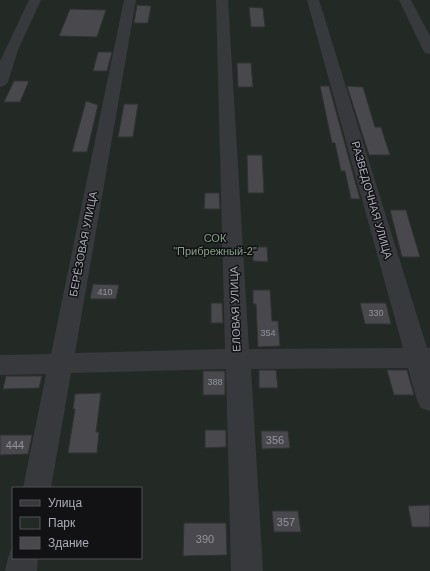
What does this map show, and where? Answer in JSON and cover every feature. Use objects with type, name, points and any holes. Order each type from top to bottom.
[{"type":"street","points":[[0,82],[11,50],[35,0]]},
{"type":"street","name":"БЕРЁЗОВАЯ УЛИЦА","points":[[37,487],[130,0]]},
{"type":"street","name":"ЕЛОВАЯ УЛИЦА","points":[[222,0],[247,571]]},
{"type":"street","name":"РАЗВЕДОЧНАЯ УЛИЦА","points":[[313,0],[424,358],[430,400]]},
{"type":"street","points":[[405,0],[418,15],[430,50]]},
{"type":"street","points":[[0,364],[424,358]]},
{"type":"street","points":[[21,571],[23,559]]},
{"type":"green space","name":"СОК \"Прибрежный-2\"","points":[[0,0],[430,0],[430,571],[0,571]]},
{"type":"building","points":[[137,5],[151,6],[148,23],[134,23]]},
{"type":"building","points":[[249,7],[263,8],[265,27],[251,27]]},
{"type":"building","points":[[70,9],[106,10],[97,37],[59,36]]},
{"type":"building","points":[[98,52],[112,52],[107,71],[93,71]]},
{"type":"building","points":[[237,63],[251,63],[253,87],[238,87]]},
{"type":"building","points":[[14,81],[29,81],[20,102],[4,102]]},
{"type":"building","points":[[320,86],[329,86],[360,199],[351,199],[345,171],[341,171],[335,143],[332,143]]},
{"type":"building","points":[[347,86],[363,87],[375,127],[381,127],[390,155],[369,155]]},
{"type":"building","points":[[86,101],[98,105],[87,152],[72,152]]},
{"type":"building","points":[[124,104],[138,104],[133,137],[118,137]]},
{"type":"building","points":[[247,155],[262,155],[264,193],[248,193]]},
{"type":"building","points":[[205,193],[219,193],[220,209],[204,209]]},
{"type":"building","points":[[390,210],[406,210],[420,257],[402,257]]},
{"type":"building","points":[[252,247],[267,247],[268,262],[253,261]]},
{"type":"building","points":[[93,284],[119,285],[116,299],[90,299]]},
{"type":"building","points":[[253,290],[270,290],[272,321],[278,321],[280,346],[258,347],[256,304],[253,304]]},
{"type":"building","points":[[211,303],[222,303],[223,323],[211,323]]},
{"type":"building","points":[[360,303],[386,303],[391,324],[365,324]]},
{"type":"building","points":[[259,370],[276,370],[278,388],[259,388]]},
{"type":"building","points":[[387,370],[407,370],[414,395],[394,395]]},
{"type":"building","points":[[203,371],[225,371],[225,395],[203,395]]},
{"type":"building","points":[[6,376],[42,376],[39,388],[3,389]]},
{"type":"building","points":[[101,393],[96,432],[99,432],[97,453],[68,453],[75,409],[73,409],[75,394]]},
{"type":"building","points":[[205,430],[226,430],[226,447],[205,448]]},
{"type":"building","points":[[261,431],[288,431],[290,448],[262,449]]},
{"type":"building","points":[[0,435],[32,435],[28,454],[0,455]]},
{"type":"building","points":[[430,505],[430,527],[412,527],[408,506]]},
{"type":"building","points":[[272,511],[298,511],[301,532],[274,532]]},
{"type":"building","points":[[184,523],[226,523],[227,555],[183,556]]}]
